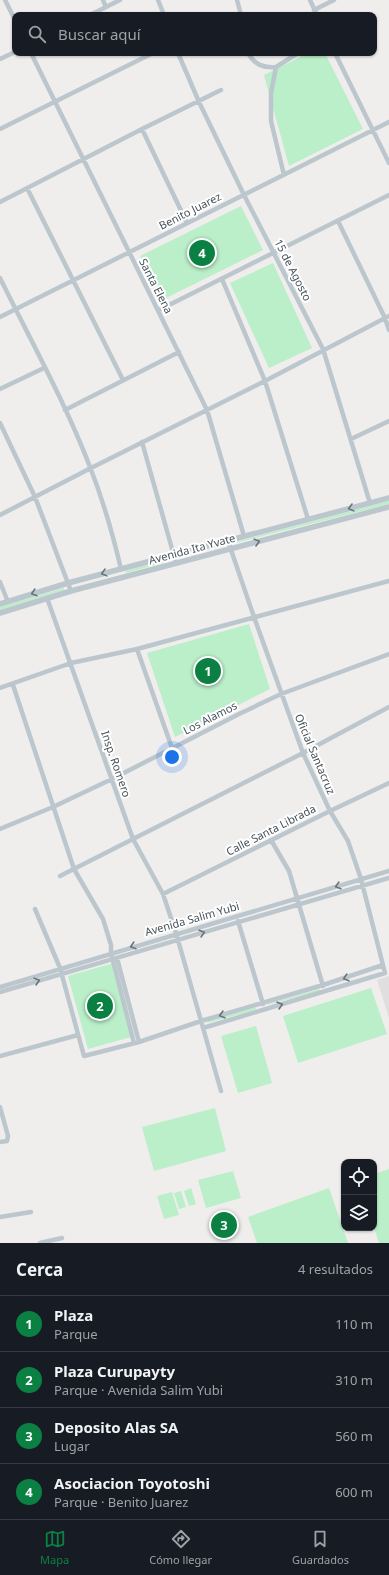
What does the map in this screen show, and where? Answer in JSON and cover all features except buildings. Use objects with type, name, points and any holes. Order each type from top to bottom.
[{"type":"street","points":[[5,0],[12,14]]},
{"type":"street","points":[[103,0],[106,7]]},
{"type":"street","points":[[96,12],[120,0]]},
{"type":"street","points":[[158,0],[163,12]]},
{"type":"street","points":[[237,0],[240,12]]},
{"type":"street","points":[[310,0],[315,12]]},
{"type":"street","points":[[316,12],[334,0]]},
{"type":"street","points":[[0,59],[12,53]]},
{"type":"street","name":"Santa Elena","points":[[32,56],[208,410],[244,536]]},
{"type":"street","points":[[0,129],[147,56]]},
{"type":"street","name":"15 de Agosto","points":[[179,56],[199,102],[244,195],[323,349],[370,503]]},
{"type":"street","points":[[250,56],[258,65],[265,67],[276,66],[293,56]]},
{"type":"street","points":[[336,56],[389,163]]},
{"type":"street","points":[[276,66],[271,93],[271,121],[284,175]]},
{"type":"street","points":[[0,202],[221,90]]},
{"type":"street","name":"Benito Juarez","points":[[0,317],[389,122]]},
{"type":"street","points":[[142,130],[187,223]]},
{"type":"street","points":[[27,188],[123,380]]},
{"type":"street","points":[[159,310],[389,195]]},
{"type":"street","points":[[338,221],[387,317],[389,330]]},
{"type":"street","points":[[0,278],[65,410],[90,468],[115,542],[121,569]]},
{"type":"street","points":[[222,279],[265,381],[308,520]]},
{"type":"street","points":[[0,515],[90,468],[265,381],[323,349],[387,317]]},
{"type":"street","points":[[65,410],[179,352]]},
{"type":"street","points":[[0,389],[44,368]]},
{"type":"street","points":[[351,439],[389,421]]},
{"type":"street","points":[[0,424],[34,497],[71,591]]},
{"type":"street","points":[[142,442],[176,563]]},
{"type":"street","name":"Avenida Ita Yvate","points":[[0,604],[68,583],[389,498]]},
{"type":"street","name":"Avenida Ita Yvate","points":[[0,613],[71,591],[389,507]]},
{"type":"street","points":[[282,527],[284,534]]},
{"type":"street","name":"Oficial Santacruz","points":[[228,540],[303,753],[330,811],[348,841],[363,886],[385,973],[324,992]]},
{"type":"street","points":[[0,688],[13,685],[71,663],[137,649],[389,581]]},
{"type":"street","points":[[0,582],[8,602]]},
{"type":"street","name":"Insp. Romero","points":[[47,598],[133,839],[163,894],[176,933],[221,1091]]},
{"type":"street","points":[[137,649],[172,748]]},
{"type":"street","name":"Los Alamos","points":[[0,829],[53,807],[112,779],[281,694],[389,654]]},
{"type":"street","points":[[13,685],[74,869],[104,919],[137,1042]]},
{"type":"street","points":[[60,876],[303,753],[389,707]]},
{"type":"street","name":"Calle Santa Librada","points":[[163,894],[389,783]]},
{"type":"street","points":[[203,1028],[324,992],[289,871],[271,840]]},
{"type":"street","name":"Avenida Salim Yubi","points":[[0,987],[176,933],[389,871]]},
{"type":"street","name":"Avenida Salim Yubi","points":[[0,992],[115,960],[389,878]]},
{"type":"street","points":[[35,909],[62,974],[84,1056],[137,1042],[383,965]]},
{"type":"street","points":[[237,915],[265,1010]]},
{"type":"street","points":[[0,1056],[78,1035]]},
{"type":"street","points":[[0,1107],[8,1136],[7,1141],[0,1142]]},
{"type":"street","points":[[0,1217],[31,1212]]},
{"type":"street","points":[[40,1243],[62,1238]]},
{"type":"shaded area","points":[[389,976],[389,1018],[377,980]]},
{"type":"green space","points":[[302,56],[326,56],[363,129],[289,166],[264,75]]},
{"type":"green space","points":[[241,206],[263,250],[162,300],[140,256]]},
{"type":"green space","points":[[273,263],[312,348],[269,368],[230,283]]},
{"type":"green space","points":[[389,501],[389,504],[235,543],[235,542]]},
{"type":"green space","points":[[169,559],[170,561],[126,573],[125,571]]},
{"type":"green space","points":[[64,588],[64,590],[0,610],[0,607]]},
{"type":"green space","points":[[249,624],[270,689],[175,737],[147,653]]},
{"type":"green space","points":[[114,963],[131,1037],[88,1049],[68,976]]},
{"type":"green space","points":[[371,988],[387,1034],[298,1063],[283,1016]]},
{"type":"green space","points":[[319,989],[320,991],[267,1005],[268,1004]]},
{"type":"green space","points":[[255,1007],[256,1010],[207,1023],[208,1021]]},
{"type":"green space","points":[[256,1026],[272,1083],[238,1093],[221,1036]]},
{"type":"green space","points":[[215,1108],[226,1151],[154,1171],[142,1127]]},
{"type":"green space","points":[[389,1169],[389,1243],[379,1243],[375,1231],[377,1231],[377,1173]]},
{"type":"green space","points":[[233,1171],[241,1198],[206,1208],[198,1180]]},
{"type":"green space","points":[[191,1188],[196,1204],[189,1206],[184,1191]]},
{"type":"green space","points":[[329,1188],[341,1223],[341,1231],[344,1231],[348,1243],[257,1243],[248,1217]]},
{"type":"green space","points":[[181,1191],[186,1207],[179,1209],[174,1193]]},
{"type":"green space","points":[[172,1192],[179,1215],[164,1219],[157,1196]]},
{"type":"place","name":"Asociacion Toyotoshi","points":[[202,253]]},
{"type":"place","name":"Plaza","points":[[208,671]]},
{"type":"place","name":"Plaza Curupayty","points":[[100,1006]]},
{"type":"place","name":"Deposito Alas SA","points":[[224,1225]]}]
